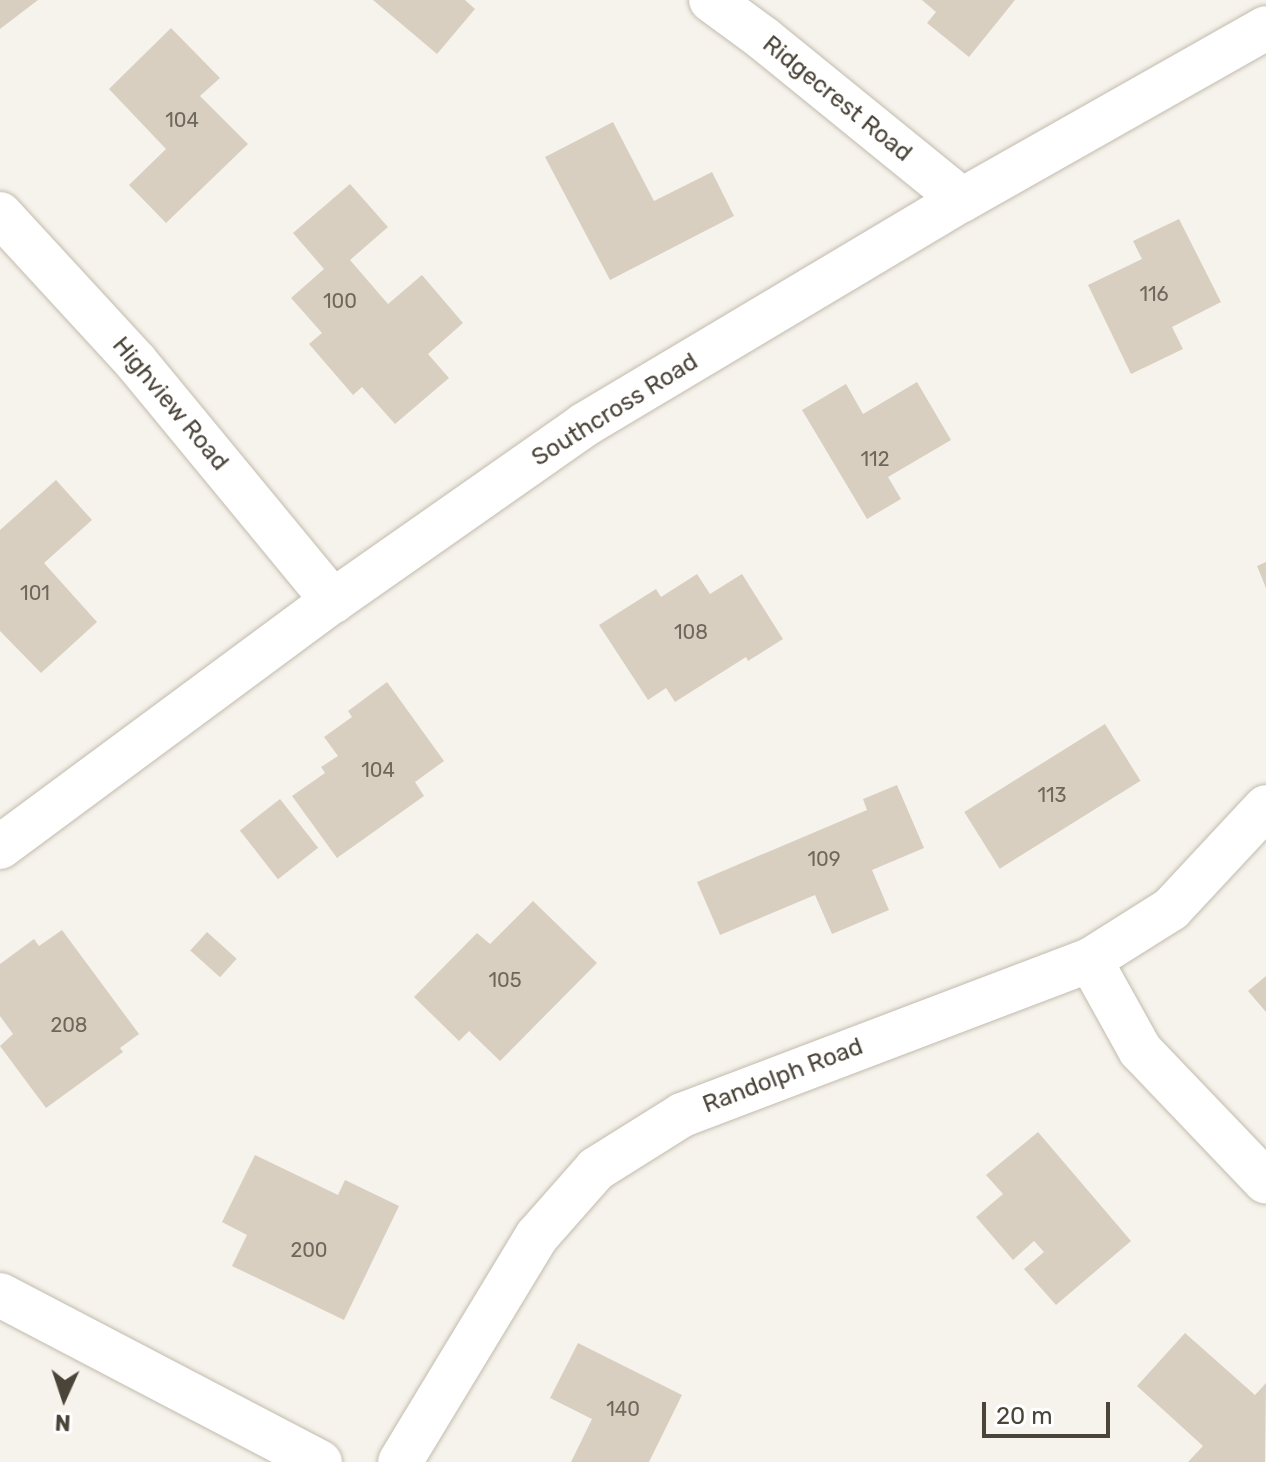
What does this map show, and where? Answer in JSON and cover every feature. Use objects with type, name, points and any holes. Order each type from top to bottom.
[{"type":"street","name":"Ridgecrest Road","points":[[711,0],[764,39],[962,200]]},
{"type":"street","name":"Southcross Road","points":[[0,847],[333,601],[584,425],[962,200],[1266,28]]},
{"type":"street","name":"Highview Road","points":[[0,214],[136,362],[333,601]]},
{"type":"street","name":"Randolph Road","points":[[400,1462],[537,1236],[596,1169],[682,1115],[1090,960],[1171,909],[1266,807]]},
{"type":"street","points":[[1090,960],[1140,1050],[1266,1182]]},
{"type":"street","points":[[0,1295],[320,1462]]},
{"type":"building","points":[[0,0],[38,0],[0,29]]},
{"type":"building","points":[[373,0],[465,0],[475,9],[437,54]]},
{"type":"building","points":[[922,0],[1015,0],[969,57],[927,23],[936,12]]},
{"type":"building","points":[[171,28],[220,78],[200,96],[248,144],[166,223],[129,185],[166,149],[109,89]]},
{"type":"building","points":[[613,122],[654,201],[712,172],[734,216],[610,280],[545,157]]},
{"type":"building","points":[[350,184],[388,227],[350,260],[388,304],[422,275],[463,323],[428,354],[449,378],[395,424],[362,387],[353,395],[309,344],[322,333],[291,298],[324,269],[293,233]]},
{"type":"building","points":[[1179,219],[1221,302],[1172,327],[1183,349],[1131,374],[1088,285],[1142,259],[1133,241]]},
{"type":"building","points":[[917,382],[951,440],[888,477],[901,499],[867,519],[802,410],[846,384],[863,414]]},
{"type":"building","points":[[56,480],[92,520],[44,563],[97,622],[41,673],[0,631],[0,530]]},
{"type":"building","points":[[1266,562],[1266,588],[1257,566]]},
{"type":"building","points":[[697,574],[710,594],[742,574],[783,639],[748,661],[746,657],[675,702],[666,688],[648,700],[599,625],[656,589],[661,597]]},
{"type":"building","points":[[387,682],[444,761],[415,782],[424,796],[337,858],[292,796],[325,773],[321,767],[338,756],[324,737],[352,717],[348,711]]},
{"type":"building","points":[[1105,724],[1141,781],[1000,869],[964,812]]},
{"type":"building","points":[[897,785],[924,848],[872,870],[889,910],[832,934],[815,895],[720,935],[697,882],[867,810],[863,799]]},
{"type":"building","points":[[280,799],[318,848],[278,879],[240,830]]},
{"type":"building","points":[[533,901],[597,963],[500,1061],[469,1031],[459,1041],[414,997],[477,933],[490,944]]},
{"type":"building","points":[[62,930],[139,1034],[120,1048],[123,1052],[46,1108],[0,1046],[13,1034],[0,1016],[0,964],[34,939],[39,946]]},
{"type":"building","points":[[207,932],[237,959],[220,977],[190,951]]},
{"type":"building","points":[[1266,976],[1266,1012],[1248,991]]},
{"type":"building","points":[[1038,1132],[1131,1241],[1056,1305],[1024,1269],[1044,1252],[1034,1241],[1013,1260],[976,1217],[1003,1194],[986,1175]]},
{"type":"building","points":[[255,1155],[338,1195],[345,1180],[399,1206],[344,1320],[232,1266],[247,1235],[222,1222]]},
{"type":"building","points":[[1185,1333],[1255,1395],[1266,1383],[1265,1462],[1188,1462],[1203,1446],[1137,1386]]},
{"type":"building","points":[[578,1343],[682,1395],[649,1462],[571,1462],[592,1419],[550,1398]]}]
